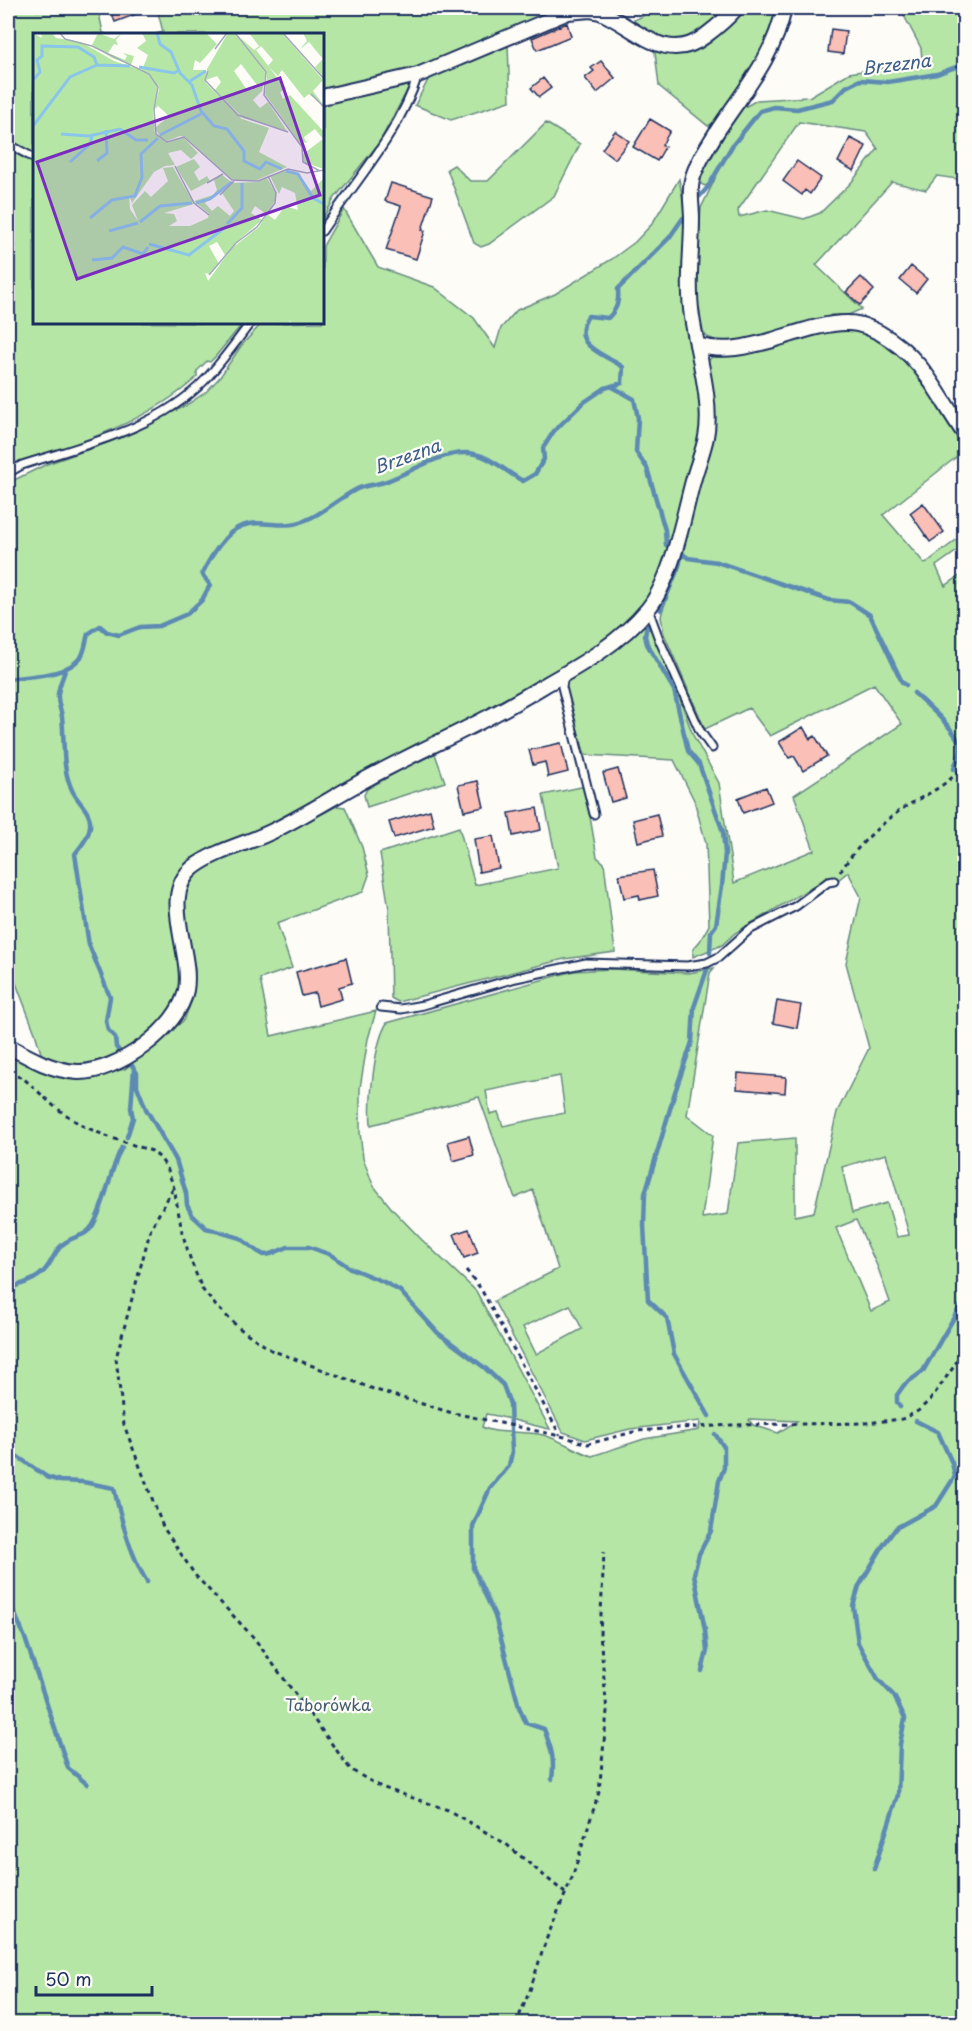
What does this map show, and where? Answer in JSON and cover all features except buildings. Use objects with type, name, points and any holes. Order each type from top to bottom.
[{"type":"street","points":[[324,97],[418,75],[568,12],[590,10],[600,12],[652,41],[675,48],[696,43],[725,21],[736,8]]},
{"type":"street","points":[[8,1046],[60,1070],[77,1072],[97,1071],[133,1054],[174,1017],[185,995],[189,970],[177,915],[180,888],[184,878],[194,867],[219,853],[275,830],[366,779],[485,719],[564,674],[614,639],[648,609],[660,587],[679,540],[694,476],[705,442],[707,411],[691,314],[689,285],[693,176],[706,148],[765,59],[778,31],[784,8]]},
{"type":"street","points":[[697,345],[711,349],[735,349],[808,330],[847,323],[864,326],[894,342],[917,362],[945,400],[964,433]]},
{"type":"lane","points":[[324,228],[344,197],[370,165],[396,124],[414,89],[418,75]]},
{"type":"lane","points":[[8,144],[33,157]]},
{"type":"lane","points":[[8,473],[22,465],[130,429],[167,409],[205,380],[249,324]]},
{"type":"lane","points":[[648,609],[700,731],[712,748]]},
{"type":"lane","points":[[564,674],[562,687],[594,814]]},
{"type":"lane","points":[[381,1007],[401,1009],[423,1005],[516,978],[586,963],[687,966],[707,963],[719,957],[749,930],[796,906],[828,882],[834,881]]},
{"type":"path","points":[[834,881],[854,852],[868,837],[903,809],[942,784],[964,764]]},
{"type":"path","points":[[8,1075],[22,1077],[55,1107],[81,1125],[152,1151],[160,1158],[174,1188],[182,1232],[202,1289],[239,1328],[271,1350],[376,1390],[449,1412],[588,1444],[637,1431],[658,1429],[731,1425],[865,1423],[902,1419],[918,1411],[930,1400],[955,1365],[964,1345]]},
{"type":"path","points":[[174,1188],[151,1228],[116,1358],[124,1425],[164,1527],[195,1575],[254,1638],[351,1770],[381,1787],[448,1810],[506,1844],[566,1893]]},
{"type":"path","points":[[466,1270],[482,1288],[561,1436]]},
{"type":"path","points":[[516,2024],[546,1940],[566,1893],[599,1792],[607,1712],[600,1634],[604,1552]]},
{"type":"green space","points":[[27,8],[38,11],[53,8],[98,8],[103,33],[33,33],[33,153],[8,140],[8,13]]},
{"type":"green space","points":[[157,8],[563,8],[450,53],[427,66],[324,91],[324,33],[159,33],[163,32]]},
{"type":"green space","points":[[640,8],[731,8],[712,26],[696,36],[688,40],[671,42],[627,23],[643,16]]},
{"type":"green space","points":[[743,8],[778,8],[768,39],[753,67],[716,121],[708,126],[659,86],[655,52],[685,52],[706,44],[715,38]]},
{"type":"green space","points":[[900,8],[964,8],[964,180],[937,176],[926,190],[892,182],[816,265],[862,309],[848,315],[831,315],[825,321],[740,343],[720,342],[707,337],[700,328],[696,283],[701,208],[714,181],[705,186],[701,184],[701,176],[739,110],[757,100],[809,97],[849,73],[882,68],[909,68],[922,59],[921,48]],"holes":[[[799,122],[866,132],[878,149],[850,184],[820,213],[804,219],[767,210],[739,217],[738,210]]]},
{"type":"green space","points":[[508,44],[510,101],[451,120],[415,105],[429,78],[438,71]]},
{"type":"green space","points":[[405,84],[408,86],[379,143],[334,199],[324,216],[324,100]]},
{"type":"green space","points":[[546,123],[580,144],[554,196],[489,244],[481,247],[474,243],[447,169],[454,165],[470,181],[488,181]]},
{"type":"green space","points":[[8,149],[33,163],[33,324],[242,324],[215,357],[197,371],[197,377],[155,408],[108,431],[8,467],[8,265],[16,245],[8,228]]},
{"type":"green space","points":[[679,179],[684,205],[701,400],[701,436],[657,585],[646,601],[605,641],[573,662],[489,707],[487,713],[432,739],[416,744],[258,830],[189,859],[175,877],[171,894],[171,910],[183,977],[181,991],[169,1016],[129,1048],[96,1064],[77,1067],[47,1059],[41,1053],[8,962],[8,483],[47,464],[109,442],[185,406],[206,392],[220,377],[241,346],[261,324],[324,324],[324,244],[344,209],[378,267],[434,287],[474,318],[495,348],[501,328],[517,310],[555,294],[612,259],[635,242],[652,224]]},
{"type":"green space","name":"Taborówka","points":[[849,330],[872,335],[896,349],[929,388],[964,443],[964,451],[883,515],[925,564],[964,534],[964,546],[936,566],[945,586],[964,573],[964,2023],[8,2024],[8,1063],[12,1054],[57,1076],[68,1078],[92,1077],[125,1069],[184,1020],[192,1000],[195,970],[183,895],[191,878],[207,865],[295,828],[337,806],[345,807],[362,847],[369,875],[363,892],[277,923],[292,968],[260,979],[271,1036],[376,1011],[368,1039],[360,1088],[360,1132],[363,1158],[373,1185],[421,1239],[476,1291],[550,1429],[486,1414],[482,1427],[495,1431],[543,1435],[592,1456],[644,1439],[699,1430],[700,1421],[630,1429],[585,1440],[563,1432],[494,1301],[558,1269],[533,1190],[515,1198],[479,1097],[371,1125],[373,1072],[382,1032],[387,1023],[574,971],[612,969],[689,973],[714,968],[710,973],[687,1115],[713,1135],[702,1218],[728,1214],[738,1143],[795,1138],[795,1216],[814,1212],[837,1112],[869,1048],[846,963],[861,897],[848,872],[838,880],[827,878],[735,933],[722,945],[693,957],[693,949],[709,925],[706,843],[694,800],[674,760],[585,755],[565,685],[570,677],[643,625],[652,631],[693,735],[719,783],[734,883],[814,850],[794,795],[902,724],[874,684],[770,736],[749,708],[705,729],[664,634],[661,617],[668,585],[690,521],[712,440],[714,418],[706,363],[712,357],[821,333]],"holes":[[[560,1076],[565,1113],[503,1126],[498,1112],[490,1114],[486,1091]],[[886,1154],[909,1235],[897,1237],[887,1203],[852,1213],[842,1167]],[[856,1220],[878,1268],[890,1302],[871,1311],[836,1228]],[[570,1305],[582,1329],[536,1354],[523,1327]],[[749,1420],[797,1421],[778,1433],[753,1425]]]},
{"type":"green space","points":[[434,751],[445,782],[367,807],[364,795],[367,789]]},
{"type":"green space","points":[[585,788],[597,857],[604,863],[615,952],[564,959],[398,1002],[391,998],[389,909],[380,853],[459,827],[475,885],[558,868],[543,795]]},
{"type":"waterway","name":"Brzezna","points":[[700,196],[708,187],[732,146],[760,111],[774,107],[797,109],[833,100],[846,87],[860,80],[888,82],[937,74],[964,64]]},
{"type":"waterway","name":"Brzezna","points":[[8,679],[56,672],[74,664],[81,657],[88,634],[100,626],[107,632],[119,635],[140,627],[159,626],[187,614],[202,600],[210,585],[202,574],[214,554],[224,539],[242,526],[256,523],[284,525],[297,523],[321,512],[357,489],[384,482],[434,460],[455,454],[466,453],[482,456],[523,481],[535,474],[544,459],[543,448],[554,431],[583,403],[605,388],[622,383],[623,367],[598,353],[585,342],[583,326],[588,316],[608,318],[614,312],[618,289],[669,238],[683,218]]},
{"type":"waterway","points":[[611,386],[634,399],[638,418],[636,452],[647,468],[665,530],[666,545],[670,547]]},
{"type":"waterway","points":[[661,610],[679,566],[683,548]]},
{"type":"waterway","points":[[683,554],[688,558],[717,562],[829,600],[850,602],[870,615],[902,682],[906,685]]},
{"type":"waterway","points":[[647,625],[645,636],[647,644],[674,690],[688,751],[699,764],[723,832],[725,853],[722,886],[716,925],[711,932],[710,953]]},
{"type":"waterway","points":[[66,668],[58,697],[62,717],[66,772],[72,790],[87,811],[90,821],[88,834],[75,854],[89,945],[110,997],[106,1021],[108,1030],[115,1037],[116,1047],[120,1052]]},
{"type":"waterway","points":[[914,693],[940,718],[958,740],[960,752],[954,769]]},
{"type":"waterway","points":[[963,773],[960,794],[964,818]]},
{"type":"waterway","points":[[707,970],[694,1007],[692,1042],[645,1194],[644,1225],[648,1300],[667,1318],[674,1354],[709,1416]]},
{"type":"waterway","points":[[131,1064],[137,1073],[137,1086],[146,1109],[176,1160],[186,1193],[187,1205],[192,1215],[206,1228],[240,1238],[264,1255],[288,1247],[309,1247],[331,1255],[350,1268],[384,1282],[400,1291],[438,1333],[485,1368],[503,1385],[510,1404],[512,1452],[509,1466],[490,1488],[473,1526],[473,1568],[495,1616],[519,1707],[526,1723],[544,1729],[549,1742],[553,1765],[552,1779]]},
{"type":"waterway","points":[[127,1137],[133,1118],[131,1108],[134,1069]]},
{"type":"waterway","points":[[8,1290],[40,1275],[62,1245],[90,1229],[102,1206],[122,1147]]},
{"type":"waterway","points":[[900,1407],[897,1395],[904,1385],[923,1371],[964,1300]]},
{"type":"waterway","points":[[874,1869],[898,1795],[900,1744],[905,1718],[894,1696],[878,1679],[858,1643],[853,1606],[859,1586],[896,1528],[936,1506],[955,1476],[952,1463],[938,1432],[916,1421]]},
{"type":"waterway","points":[[702,1671],[707,1651],[694,1574],[699,1554],[711,1531],[719,1481],[724,1468],[724,1447],[715,1434]]},
{"type":"waterway","points":[[8,1450],[47,1477],[60,1481],[83,1482],[114,1488],[127,1537],[147,1582]]},
{"type":"waterway","points":[[8,1597],[25,1638],[68,1768],[87,1784]]}]
